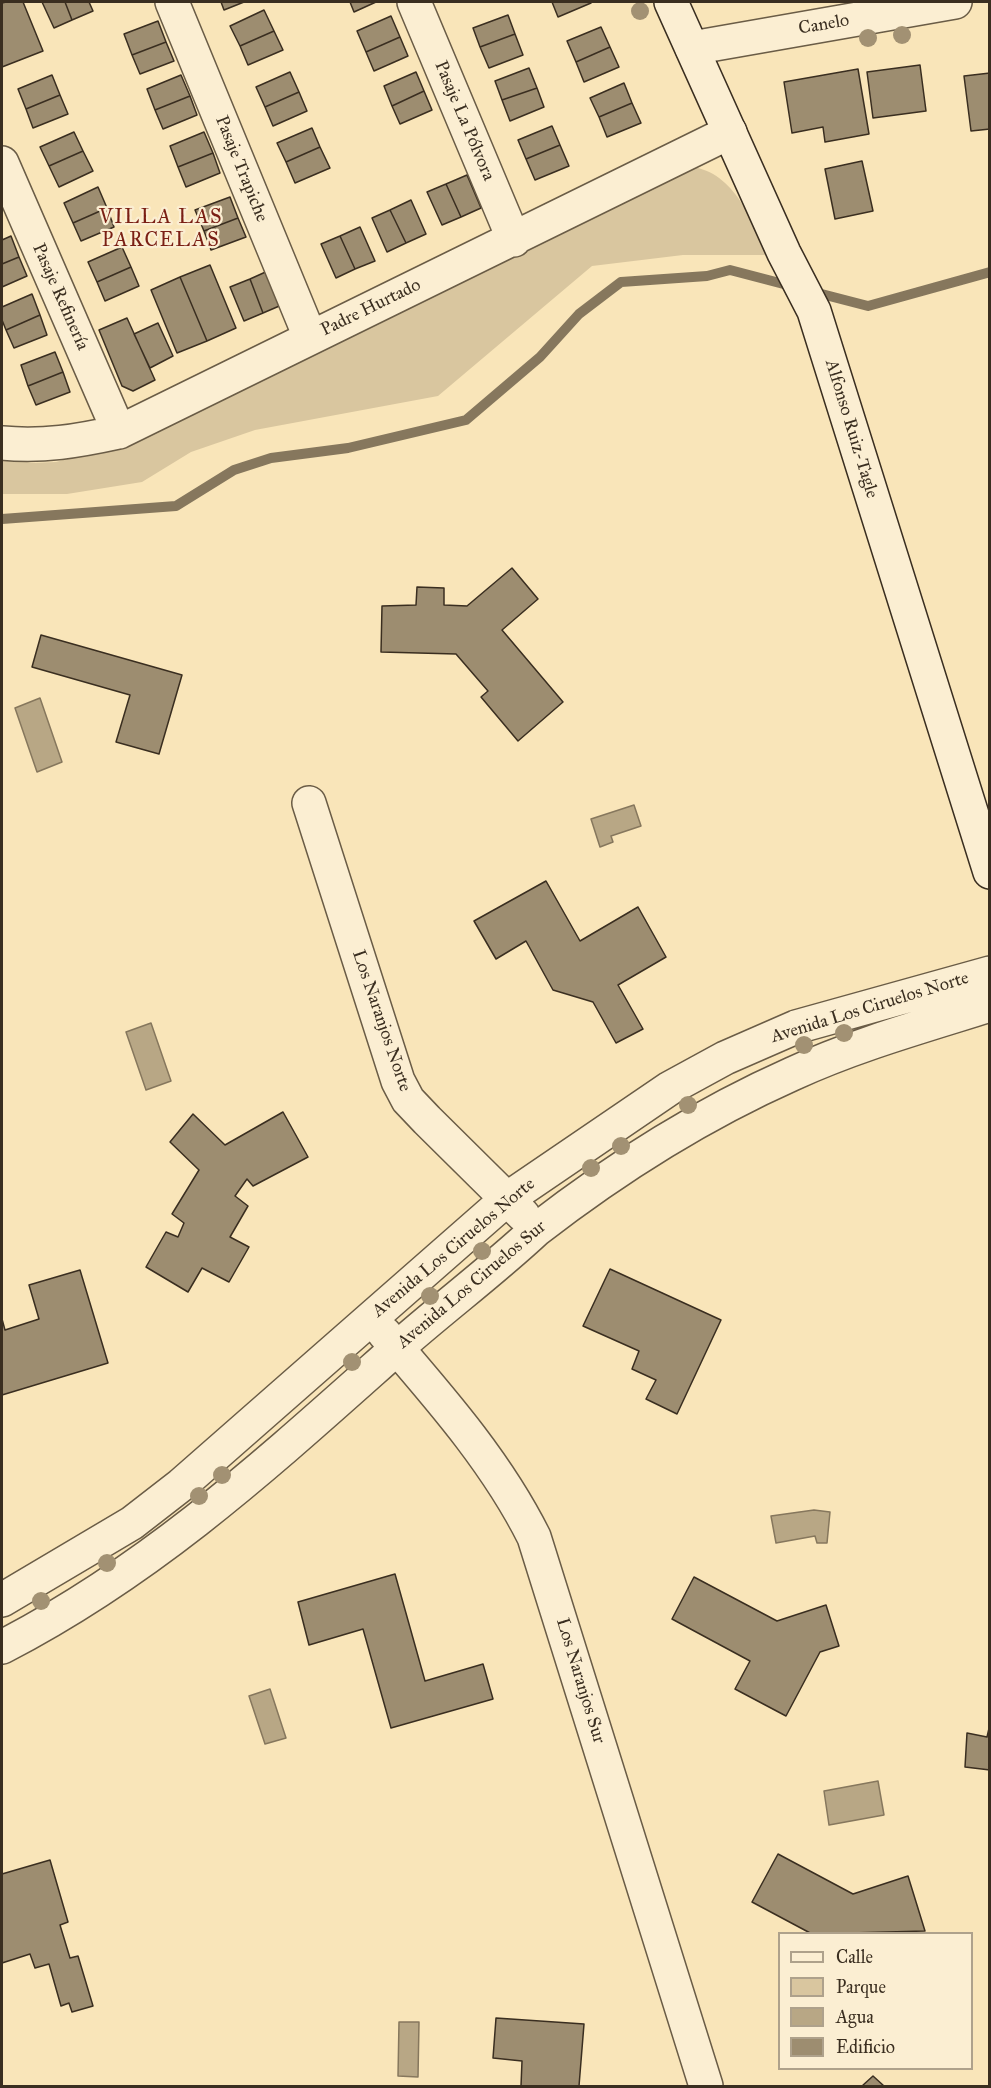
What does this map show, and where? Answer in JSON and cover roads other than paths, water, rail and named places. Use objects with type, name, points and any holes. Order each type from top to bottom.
[{"type":"street","name":"Pasaje Trapiche","points":[[172,2],[310,338]]},
{"type":"street","name":"Pasaje La Pólvora","points":[[414,2],[514,240]]},
{"type":"street","name":"Alfonso Ruiz-Tagle","points":[[671,2],[784,253],[814,311],[990,872]]},
{"type":"street","name":"Canelo","points":[[692,48],[955,2]]},
{"type":"street","name":"Padre Hurtado","points":[[2,443],[49,445],[72,443],[118,432],[514,240],[730,132]]},
{"type":"street","name":"Pasaje Refinería","points":[[2,163],[118,432]]},
{"type":"street","name":"Los Naranjos Norte","points":[[309,803],[398,1081],[408,1100],[536,1230]]},
{"type":"street","name":"Avenida Los Ciruelos Norte","points":[[2,1600],[132,1523],[181,1485],[507,1199],[670,1088],[752,1045],[796,1027],[990,973]]},
{"type":"street","name":"Avenida Los Ciruelos Sur","points":[[2,1647],[104,1590],[155,1554],[238,1488],[536,1230],[582,1194],[641,1154],[745,1096],[793,1073],[853,1050],[990,1005]]},
{"type":"street","name":"Los Naranjos Sur","points":[[372,1318],[482,1450],[518,1506],[534,1537],[706,2086]]},
{"type":"water","points":[[40,698],[62,762],[37,772],[15,708]]},
{"type":"water","points":[[634,805],[641,826],[611,836],[613,842],[600,847],[591,819]]},
{"type":"water","points":[[151,1023],[171,1081],[146,1090],[126,1032]]},
{"type":"water","points":[[814,1510],[830,1512],[827,1543],[817,1543],[815,1536],[776,1543],[771,1516]]},
{"type":"water","points":[[270,1689],[286,1738],[265,1744],[249,1696]]},
{"type":"water","points":[[878,1781],[884,1815],[829,1825],[824,1791]]},
{"type":"water","points":[[399,2022],[419,2022],[418,2077],[398,2076]]},
{"type":"waterway","points":[[2,519],[176,506],[234,470],[271,458],[348,448],[466,420],[540,357],[579,314],[621,282],[707,276],[730,270],[795,287]]},
{"type":"waterway","points":[[810,291],[868,306],[990,272]]},
{"type":"district","name":"VILLA LAS PARCELAS","points":[[161,230]]}]
